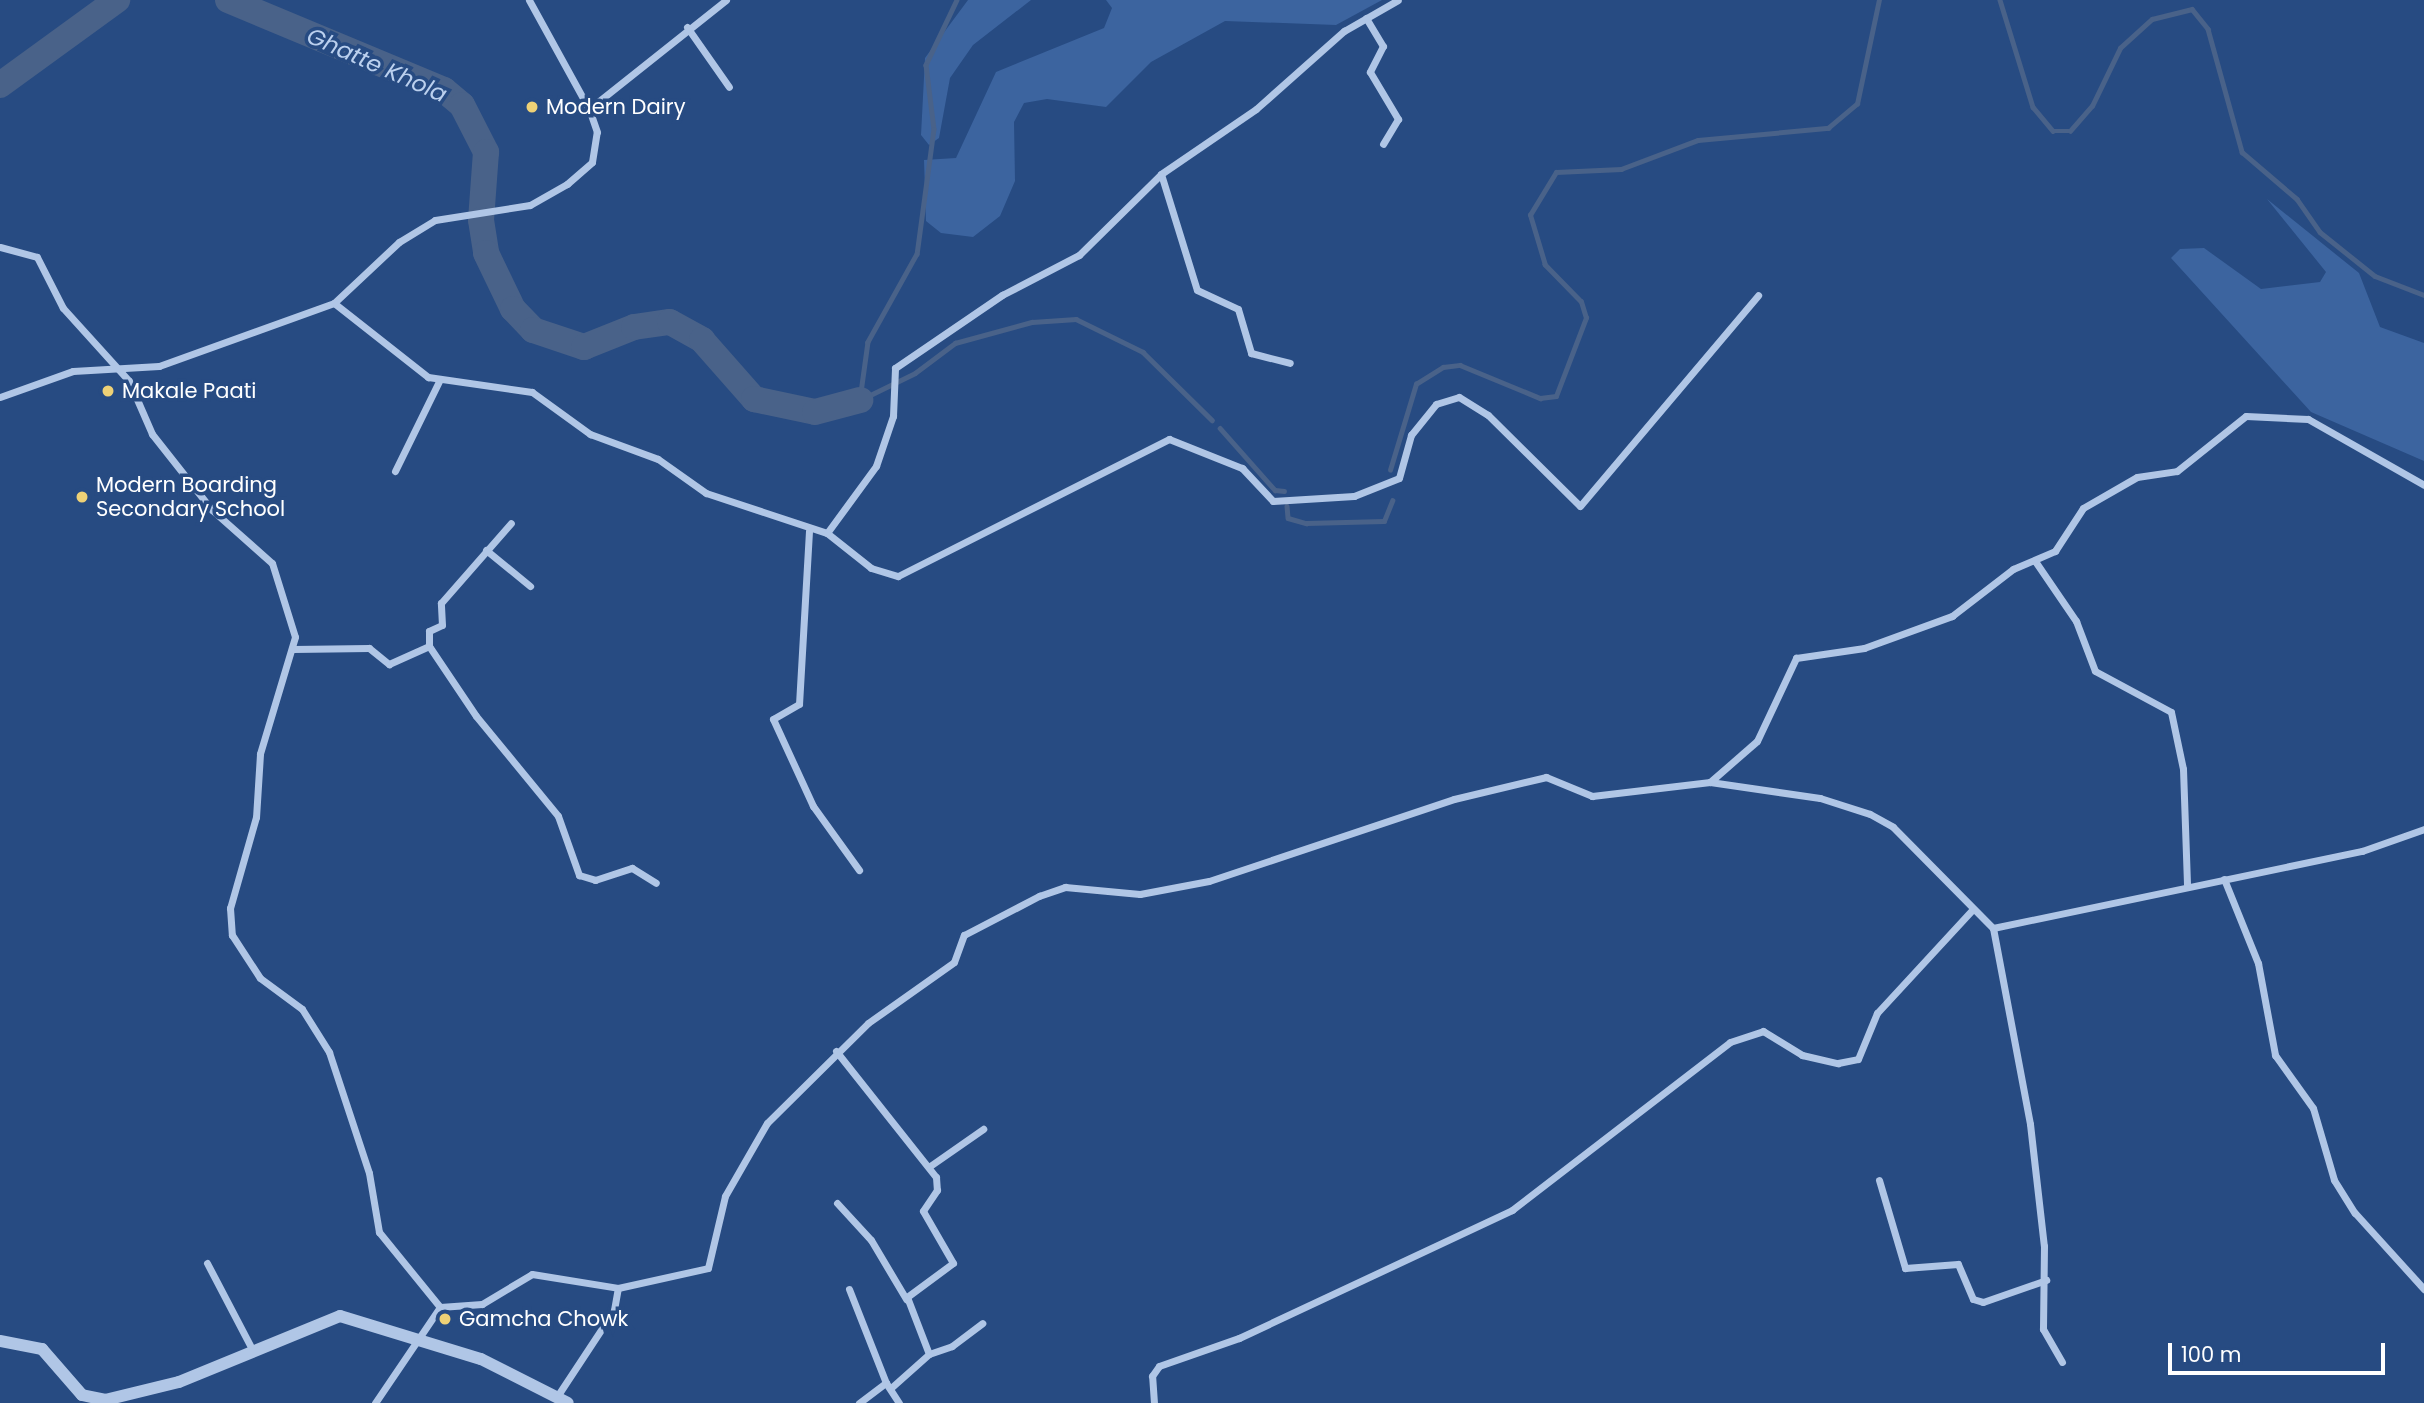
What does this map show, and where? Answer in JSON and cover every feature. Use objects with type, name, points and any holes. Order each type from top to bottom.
[{"type":"street","points":[[0,397],[73,371],[159,366],[334,303],[412,233],[470,210],[495,212],[530,205],[592,162],[597,132],[589,109],[529,0]]},
{"type":"street","points":[[589,109],[687,27],[726,0]]},
{"type":"street","points":[[827,533],[876,467],[894,400],[891,377],[901,363],[1002,295],[1079,255],[1161,174],[1225,133],[1315,52],[1398,0]]},
{"type":"street","points":[[1366,18],[1383,46],[1370,72],[1398,119],[1383,144]]},
{"type":"street","points":[[687,27],[729,87]]},
{"type":"street","points":[[1161,174],[1196,289],[1238,309],[1251,353],[1290,363]]},
{"type":"street","points":[[0,247],[37,257],[63,308],[115,370],[129,381],[152,434],[212,510],[266,553],[292,625],[293,649],[260,754],[259,797],[233,894],[232,935],[260,978],[302,1009],[330,1052],[369,1173],[379,1232],[440,1307]]},
{"type":"street","points":[[334,303],[439,381],[532,392],[590,434],[658,459],[706,493],[809,531],[827,533],[871,568],[898,576],[1169,439],[1242,468],[1273,501],[1354,496],[1399,478],[1411,435],[1436,404],[1459,397],[1488,415],[1580,506],[1758,295]]},
{"type":"street","points":[[395,471],[439,381]]},
{"type":"street","points":[[1710,782],[1758,741],[1796,658],[1864,648],[1952,616],[2005,575],[2055,551],[2083,508],[2137,477],[2176,471],[2246,416],[2308,419],[2424,485]]},
{"type":"street","points":[[511,523],[441,603],[442,625],[429,632],[429,646],[476,716],[558,816],[579,875],[595,880],[632,868],[656,883]]},
{"type":"street","points":[[809,531],[799,704],[774,719],[813,806],[859,870]]},
{"type":"street","points":[[486,550],[530,586]]},
{"type":"street","points":[[2035,561],[2076,621],[2095,671],[2171,712],[2183,769],[2188,884]]},
{"type":"street","points":[[293,649],[369,648],[389,664],[429,646]]},
{"type":"street","points":[[375,1403],[440,1307],[482,1304],[532,1274],[618,1289],[708,1268],[725,1196],[754,1140],[836,1051],[954,962],[964,935],[1039,896],[1065,887],[1140,894],[1245,869],[1535,779],[1556,778],[1592,796],[1710,782],[1820,797],[1870,814],[1893,827],[1971,911],[1993,928],[2030,1124],[2046,1280],[2043,1329],[2062,1362]]},
{"type":"street","points":[[1993,928],[2188,884],[2362,851],[2424,829]]},
{"type":"street","points":[[2224,879],[2258,963],[2275,1055],[2313,1108],[2334,1180],[2355,1213],[2424,1289]]},
{"type":"street","points":[[1154,1403],[1152,1376],[1159,1367],[1240,1338],[1512,1210],[1730,1042],[1763,1031],[1802,1055],[1838,1063],[1858,1059],[1877,1013],[1971,911]]},
{"type":"street","points":[[836,1051],[930,1166],[938,1185],[923,1211],[953,1263],[906,1299]]},
{"type":"street","points":[[930,1166],[983,1129]]},
{"type":"street","points":[[1879,1180],[1905,1268],[1958,1264],[1973,1299],[1983,1302],[2046,1280]]},
{"type":"street","points":[[837,1203],[871,1240],[906,1299],[929,1354]]},
{"type":"street","points":[[207,1263],[251,1348]]},
{"type":"street","points":[[0,1341],[42,1349],[82,1395],[105,1400],[179,1382],[251,1348],[340,1316],[417,1338],[563,1399],[614,1310],[618,1289]]},
{"type":"street","points":[[849,1289],[899,1403]]},
{"type":"street","points":[[859,1403],[889,1385],[929,1354],[952,1346],[982,1323]]},
{"type":"shaded area","points":[[968,0],[1031,0],[973,45],[950,78],[939,138],[929,145],[921,135],[925,58]]},
{"type":"shaded area","points":[[1106,0],[1382,0],[1336,25],[1225,21],[1151,62],[1106,107],[1047,99],[1024,103],[1014,122],[1015,181],[1000,216],[973,237],[941,233],[926,221],[924,160],[956,158],[996,72],[1104,28],[1112,8]]},
{"type":"shaded area","points":[[2267,199],[2359,273],[2380,327],[2424,343],[2424,461],[2311,412],[2171,258],[2180,249],[2204,248],[2261,289],[2320,282],[2326,272]]},
{"type":"waterway","name":"Ghatte Khola","points":[[0,85],[117,0]]},
{"type":"waterway","name":"Ghatte Khola","points":[[228,0],[444,90],[462,105],[486,152],[481,220],[486,253],[513,309],[533,330],[584,347],[634,327],[670,322],[702,340],[754,399],[815,412],[860,400]]},
{"type":"waterway","points":[[957,0],[926,65],[934,129],[917,254],[868,342],[860,400],[915,373],[955,343],[1032,322],[1076,319],[1143,352],[1212,420]]},
{"type":"waterway","points":[[1390,470],[1416,384],[1443,367],[1460,365],[1540,398],[1556,396],[1586,318],[1581,302],[1545,265],[1530,215],[1556,172],[1621,169],[1698,140],[1828,128],[1857,104],[1879,0]]},
{"type":"waterway","points":[[2000,0],[2033,107],[2053,131],[2070,131],[2092,106],[2120,48],[2152,19],[2192,9],[2208,29],[2242,152],[2297,199],[2320,232],[2375,276],[2424,295]]},
{"type":"waterway","points":[[1220,428],[1275,490],[1284,491]]},
{"type":"waterway","points":[[1287,506],[1288,518],[1306,523],[1384,521],[1392,501]]},
{"type":"place","name":"Modern Dairy","points":[[532,107]]},
{"type":"place","name":"Makale Paati","points":[[108,391]]},
{"type":"place","name":"Modern Boarding Secondary School","points":[[82,497]]},
{"type":"place","name":"Gamcha Chowk","points":[[445,1319]]}]
